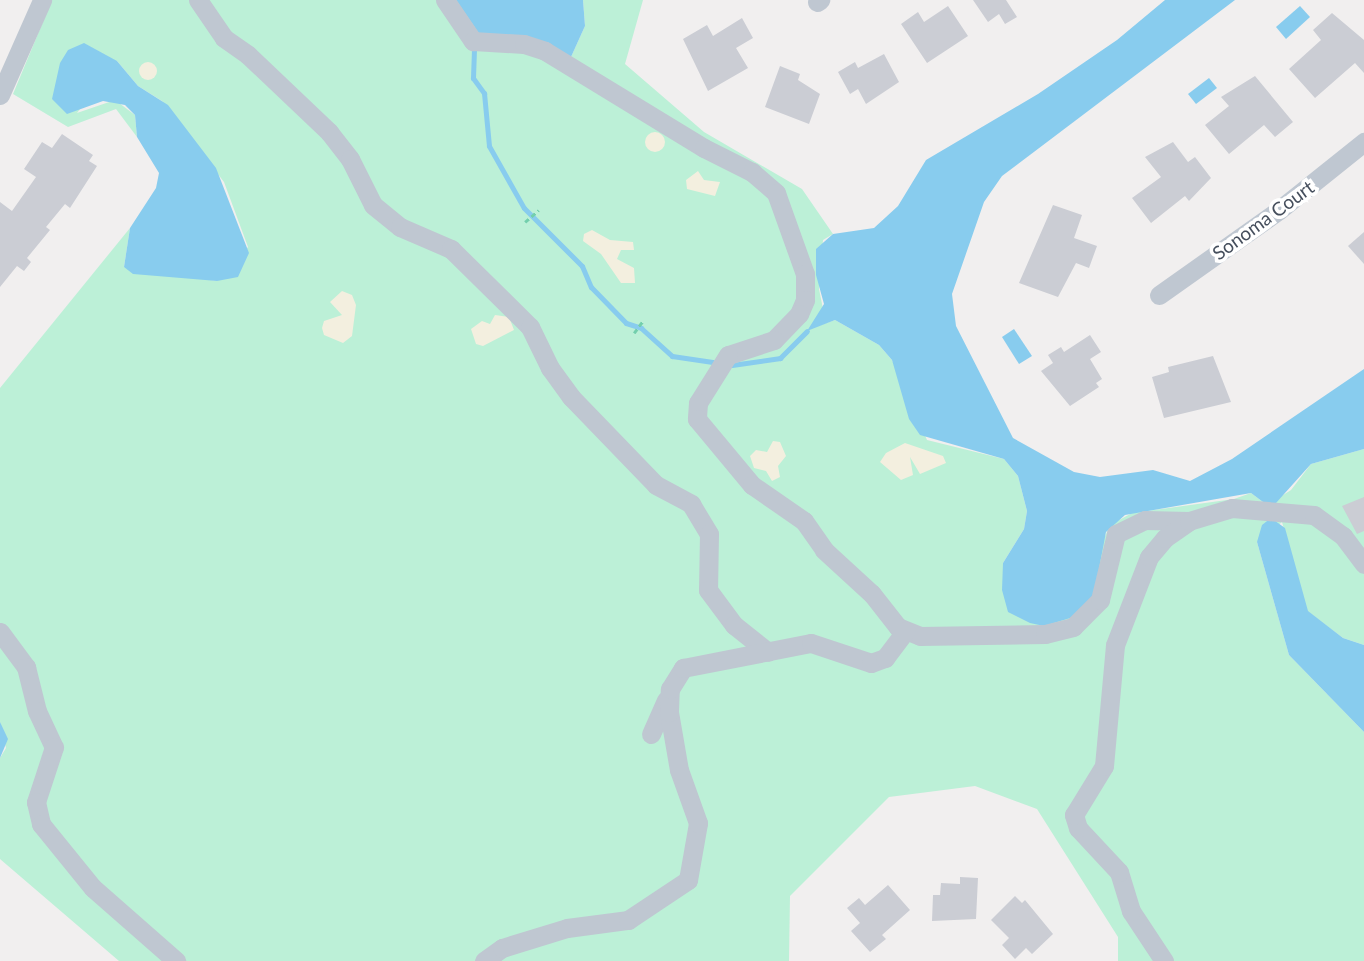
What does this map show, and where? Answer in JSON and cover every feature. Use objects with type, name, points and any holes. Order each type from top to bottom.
[{"type":"street","points":[[0,95],[42,0]]},
{"type":"street","points":[[198,0],[225,38],[248,55],[329,132],[350,159],[373,205],[400,227],[451,249],[525,321],[557,380],[580,407],[656,485],[691,504],[709,534],[708,590],[734,625],[768,652]]},
{"type":"street","points":[[445,0],[473,41],[524,44],[545,51],[704,148],[752,173],[776,193],[805,274],[805,300],[799,314],[774,340],[728,355],[698,403],[698,419],[752,485],[804,521],[824,550],[905,631],[920,636],[1045,634],[1073,628],[1100,600],[1116,534],[1145,520],[1189,521],[1232,508],[1314,515],[1343,536],[1364,564]]},
{"type":"street","name":"Sonoma Court","points":[[1159,295],[1270,217],[1364,142]]},
{"type":"street","points":[[1164,961],[1131,911],[1118,872],[1078,828],[1074,815],[1104,766],[1112,701],[1112,661],[1134,588],[1149,557],[1165,538],[1189,521]]},
{"type":"street","points":[[651,734],[674,677],[693,663],[811,643],[871,663],[885,658],[905,631]]},
{"type":"street","points":[[0,632],[26,667],[37,711],[54,747],[51,766],[36,802],[41,824],[93,888],[176,961]]},
{"type":"street","points":[[484,961],[502,948],[566,928],[628,920],[654,899],[681,887],[693,871],[698,823],[673,743],[670,689]]},
{"type":"path","points":[[525,222],[539,210]]},
{"type":"path","points":[[635,333],[642,322]]},
{"type":"green space","points":[[52,0],[456,0],[571,57],[585,26],[583,0],[643,0],[625,64],[704,132],[802,189],[833,234],[823,240],[819,289],[823,309],[809,329],[835,320],[879,345],[892,360],[927,440],[1004,459],[1018,476],[1027,511],[1024,529],[1003,563],[1102,543],[1110,525],[1132,513],[1234,499],[1251,493],[1267,505],[1291,490],[1311,464],[1364,449],[1364,645],[1343,638],[1307,611],[1282,522],[1257,542],[1289,655],[1364,732],[1364,961],[1118,961],[1118,937],[1037,809],[975,786],[889,797],[790,896],[789,961],[119,961],[0,859],[0,758],[6,748],[0,722],[0,388],[130,228],[124,267],[217,281],[248,247],[224,182],[162,101],[138,86],[117,61],[77,113],[115,100],[135,115],[137,137],[116,109],[68,127],[13,94]]},
{"type":"sand","points":[[148,62],[154,65],[157,71],[154,77],[148,80],[142,77],[139,71],[142,65]]},
{"type":"sand","points":[[655,132],[662,135],[665,142],[662,149],[655,152],[648,149],[645,142],[648,135]]},
{"type":"sand","points":[[698,171],[704,180],[720,182],[715,196],[687,189],[686,180]]},
{"type":"sand","points":[[592,230],[610,240],[633,242],[634,250],[621,250],[617,259],[634,268],[635,283],[621,283],[601,254],[583,241],[584,234]]},
{"type":"sand","points":[[342,291],[352,295],[356,305],[352,336],[343,343],[324,335],[322,328],[324,321],[342,315],[330,302]]},
{"type":"sand","points":[[495,315],[509,317],[514,330],[483,346],[476,344],[471,329],[482,321],[490,324]]},
{"type":"sand","points":[[773,441],[780,442],[786,456],[778,466],[780,477],[772,481],[766,471],[754,468],[750,456],[756,450],[767,452]]},
{"type":"sand","points":[[905,443],[943,456],[946,463],[920,474],[910,457],[913,475],[901,480],[880,462],[886,453]]},
{"type":"water","points":[[456,0],[583,0],[585,26],[571,57],[482,38]]},
{"type":"water","points":[[1165,0],[1235,0],[1002,176],[984,202],[952,294],[956,326],[1013,438],[1074,472],[1100,477],[1153,470],[1190,481],[1232,459],[1364,369],[1364,449],[1311,464],[1276,503],[1267,505],[1251,493],[1125,515],[1106,532],[1094,595],[1080,615],[1044,626],[1030,623],[1008,612],[1002,590],[1003,563],[1024,529],[1027,511],[1018,476],[1004,459],[920,435],[909,419],[892,360],[879,345],[835,320],[807,331],[824,304],[816,275],[816,249],[833,234],[874,228],[898,206],[926,160],[1038,94],[1117,40]]},
{"type":"water","points":[[1300,6],[1310,17],[1286,39],[1276,27]]},
{"type":"water","points":[[84,43],[117,61],[138,86],[168,105],[216,168],[249,253],[238,277],[217,281],[133,274],[124,267],[130,228],[156,188],[159,173],[137,137],[135,115],[125,105],[103,101],[67,114],[52,99],[60,63],[68,50]]},
{"type":"water","points":[[1209,78],[1217,88],[1196,104],[1188,94]]},
{"type":"water","points":[[1014,329],[1032,356],[1019,364],[1002,337]]},
{"type":"water","points":[[1271,518],[1285,528],[1308,611],[1343,638],[1364,645],[1364,732],[1289,655],[1257,542],[1262,525]]},
{"type":"water","points":[[0,722],[8,739],[0,758]]},
{"type":"building","points":[[973,0],[1006,0],[1017,17],[1005,24],[999,14],[988,22]]},
{"type":"building","points":[[948,6],[968,36],[927,63],[901,24],[918,12],[924,22]]},
{"type":"building","points":[[1332,13],[1364,40],[1364,73],[1355,63],[1315,98],[1289,69],[1321,40],[1313,30]]},
{"type":"building","points":[[742,18],[753,38],[736,48],[748,68],[708,91],[683,39],[707,25],[713,36]]},
{"type":"building","points":[[884,54],[899,82],[866,104],[858,89],[850,94],[838,72],[855,62],[858,68]]},
{"type":"building","points":[[780,66],[800,74],[798,80],[820,94],[809,124],[765,107]]},
{"type":"building","points":[[1255,76],[1293,122],[1275,137],[1264,125],[1229,154],[1205,125],[1229,106],[1221,97]]},
{"type":"building","points":[[62,134],[93,155],[89,161],[97,166],[70,208],[65,204],[46,227],[50,230],[27,258],[31,262],[24,271],[17,266],[0,287],[0,202],[12,211],[36,177],[24,169],[42,142],[52,148]]},
{"type":"building","points":[[1173,142],[1188,162],[1195,157],[1211,178],[1189,201],[1185,196],[1151,223],[1132,198],[1161,177],[1145,157]]},
{"type":"building","points":[[1053,205],[1082,215],[1074,238],[1097,246],[1089,268],[1076,263],[1058,297],[1019,283]]},
{"type":"building","points":[[1364,232],[1364,264],[1348,246]]},
{"type":"building","points":[[1090,335],[1101,352],[1090,359],[1102,379],[1096,383],[1099,387],[1070,406],[1041,371],[1053,363],[1048,355],[1061,347],[1064,352]]},
{"type":"building","points":[[1213,356],[1231,402],[1164,418],[1152,377],[1169,372],[1168,367]]},
{"type":"building","points":[[1364,497],[1364,531],[1357,534],[1342,506]]},
{"type":"building","points":[[960,877],[978,878],[976,919],[932,921],[933,895],[940,895],[941,883],[960,884]]},
{"type":"building","points":[[888,885],[910,910],[882,935],[886,939],[870,952],[851,931],[860,923],[847,908],[859,898],[865,905]]},
{"type":"building","points":[[1015,896],[1022,903],[1025,900],[1053,934],[1032,954],[1026,948],[1015,959],[1002,945],[1009,938],[991,920]]},
{"type":"waterway","points":[[474,49],[473,78],[484,93],[489,146],[524,208],[582,266],[591,287],[626,323],[641,328],[672,356],[713,362]]},
{"type":"waterway","points":[[732,365],[780,358],[807,331]]}]
